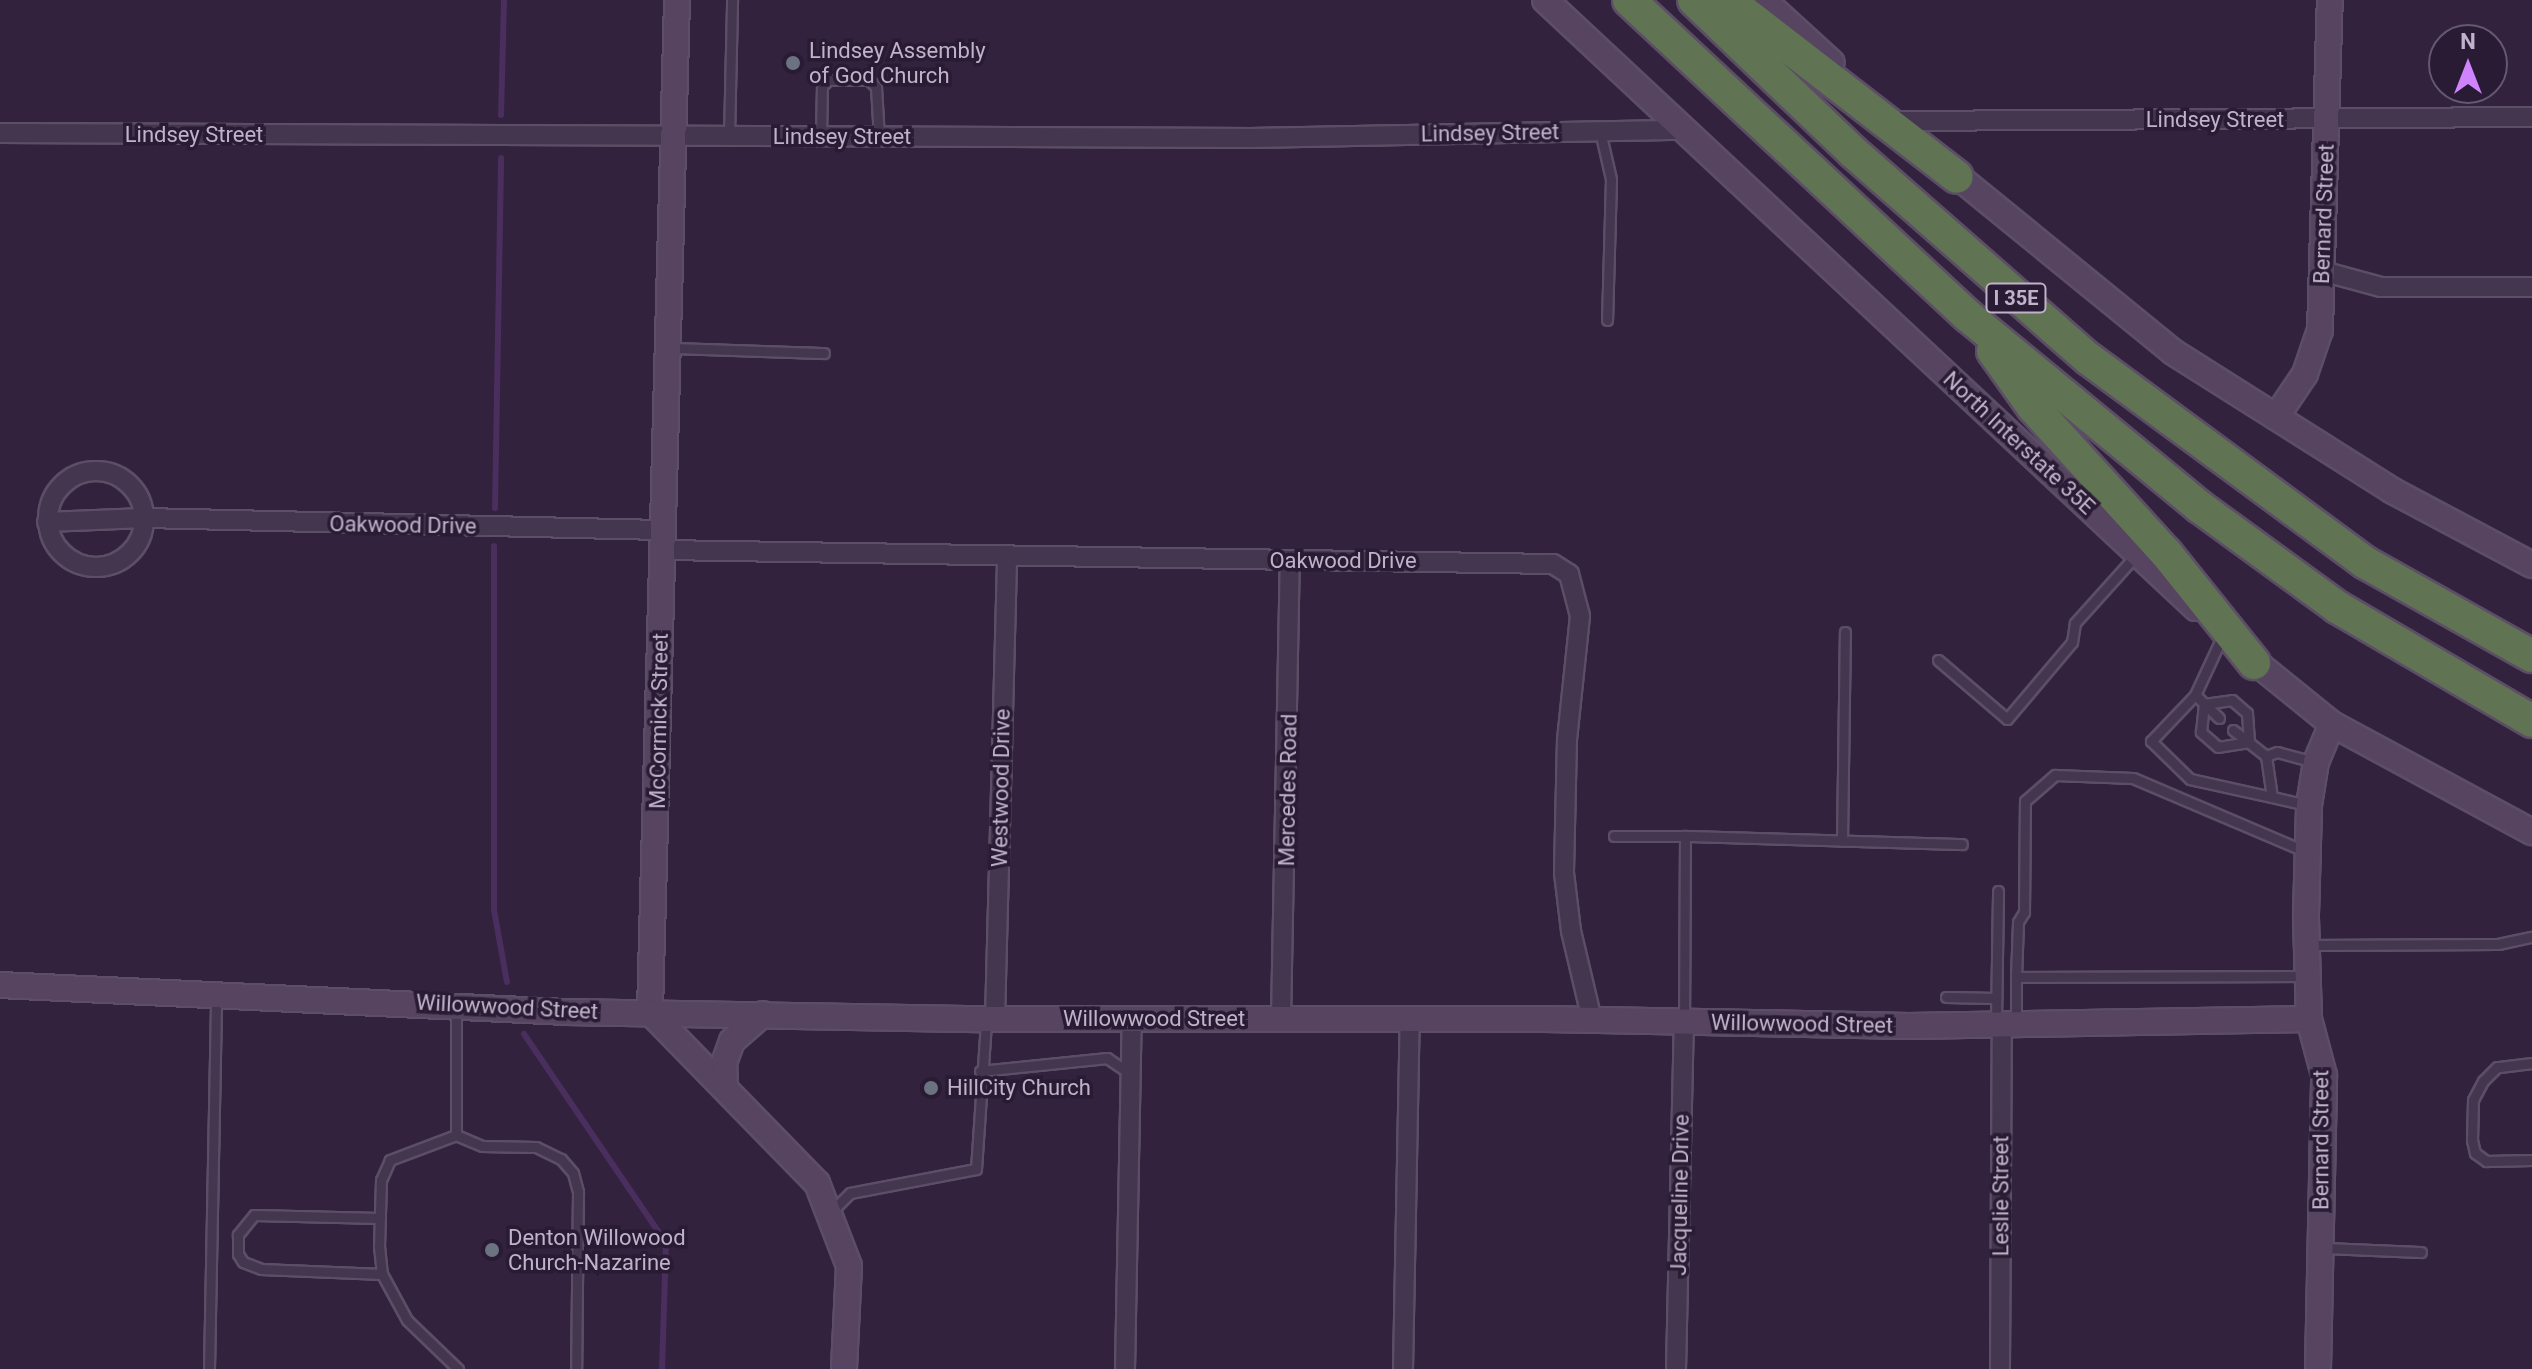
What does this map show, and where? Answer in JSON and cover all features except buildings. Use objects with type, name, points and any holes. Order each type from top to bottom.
[{"type":"highway","name":"I 35E","points":[[1629,0],[1968,316],[2200,507],[2337,607],[2532,721]]},
{"type":"highway","name":"I 35E","points":[[1694,0],[1853,152],[2089,359],[2366,563],[2532,656]]},
{"type":"highway","points":[[1728,0],[1957,177]]},
{"type":"highway","points":[[1968,316],[2033,407],[2166,553],[2225,631],[2254,663]]},
{"type":"street","name":"McCormick Street","points":[[650,1012],[677,0]]},
{"type":"street","name":"North Interstate 35E","points":[[1545,0],[2137,554],[2225,631]]},
{"type":"street","points":[[1763,0],[1957,177],[2173,352],[2393,491],[2532,565]]},
{"type":"street","name":"Bernard Street","points":[[2276,417],[2312,358],[2320,330],[2330,0]]},
{"type":"street","name":"Lindsey Street","points":[[1897,121],[2532,117]]},
{"type":"street","name":"Lindsey Street","points":[[0,133],[879,137],[1684,130]]},
{"type":"street","points":[[2322,271],[2381,287],[2532,287]]},
{"type":"street","points":[[99,471],[129,484],[140,497],[144,518],[138,544],[128,556],[100,568],[70,560],[51,537],[47,522],[55,492],[67,480],[99,471]]},
{"type":"street","name":"Oakwood Drive","points":[[47,522],[144,518],[1007,557],[1553,564],[1569,574],[1580,616],[1567,739],[1564,873],[1571,931],[1592,1020]]},
{"type":"street","name":"Westwood Drive","points":[[987,1019],[1007,557]]},
{"type":"street","name":"Mercedes Road","points":[[1281,1019],[1290,561]]},
{"type":"street","points":[[2254,663],[2332,724],[2532,832]]},
{"type":"street","name":"Bernard Street","points":[[2318,1369],[2324,1075],[2309,1019],[2309,805],[2316,762],[2332,724]]},
{"type":"street","name":"Willowwood Street","points":[[0,985],[650,1012],[987,1019],[1684,1022],[2003,1016],[2309,1019]]},
{"type":"street","points":[[650,1012],[796,1158],[817,1183],[831,1212],[849,1266],[844,1369]]},
{"type":"street","points":[[725,1087],[724,1063],[732,1041],[763,1014]]},
{"type":"street","name":"Leslie Street","points":[[2000,1369],[2003,1016]]},
{"type":"street","points":[[1125,1369],[1132,1019]]},
{"type":"street","points":[[1403,1369],[1410,1019]]},
{"type":"street","name":"Jacqueline Drive","points":[[1676,1369],[1684,1022]]},
{"type":"lane","points":[[729,137],[732,0]]},
{"type":"lane","points":[[821,137],[822,86],[828,80],[869,80],[876,87],[879,137]]},
{"type":"lane","points":[[1600,131],[1611,179],[1607,320]]},
{"type":"lane","points":[[667,348],[824,353]]},
{"type":"lane","points":[[1938,660],[2007,719],[2072,642],[2075,623],[2137,554]]},
{"type":"lane","points":[[2225,631],[2195,695],[2151,741],[2190,779],[2309,805]]},
{"type":"lane","points":[[1842,841],[1845,632]]},
{"type":"lane","points":[[2195,695],[2219,718]]},
{"type":"lane","points":[[2204,704],[2232,700],[2247,713],[2249,742]]},
{"type":"lane","points":[[2204,704],[2201,732],[2218,747],[2249,742]]},
{"type":"lane","points":[[2233,730],[2266,756],[2272,797]]},
{"type":"lane","points":[[2266,756],[2277,752],[2316,762]]},
{"type":"lane","points":[[2003,1016],[2016,977],[2018,922],[2024,912],[2025,801],[2055,775],[2133,778],[2308,852]]},
{"type":"lane","points":[[1614,836],[1962,844]]},
{"type":"lane","points":[[1684,1022],[1685,836]]},
{"type":"lane","points":[[1998,891],[2003,1016]]},
{"type":"lane","points":[[2307,945],[2498,944],[2532,937]]},
{"type":"lane","points":[[2016,977],[2308,976]]},
{"type":"lane","points":[[209,1369],[216,994]]},
{"type":"lane","points":[[1946,997],[2003,1016]]},
{"type":"lane","points":[[456,1005],[456,1135]]},
{"type":"lane","points":[[831,1212],[850,1193],[976,1169],[980,1071],[987,1019]]},
{"type":"lane","points":[[980,1071],[1107,1058],[1131,1074]]},
{"type":"lane","points":[[2532,1063],[2497,1067],[2483,1081],[2473,1100],[2472,1140],[2475,1153],[2486,1161],[2532,1160]]},
{"type":"lane","points":[[458,1369],[407,1320],[382,1274],[380,1218],[381,1180],[390,1160],[456,1135],[482,1146],[536,1147],[561,1159],[573,1173],[578,1192],[576,1369]]},
{"type":"lane","points":[[380,1218],[254,1215],[238,1235],[238,1254],[243,1262],[261,1269],[382,1274]]},
{"type":"lane","points":[[2320,1248],[2421,1252]]},
{"type":"waterway","points":[[501,115],[504,0]]},
{"type":"waterway","points":[[495,508],[501,158]]},
{"type":"waterway","points":[[494,546],[494,910],[507,982]]},
{"type":"waterway","points":[[524,1034],[666,1243],[662,1369]]},
{"type":"place","name":"Lindsey Assembly of God Church","points":[[793,63]]},
{"type":"place","name":"HillCity Church","points":[[931,1088]]},
{"type":"place","name":"Denton Willowood Church-Nazarine","points":[[492,1250]]}]
